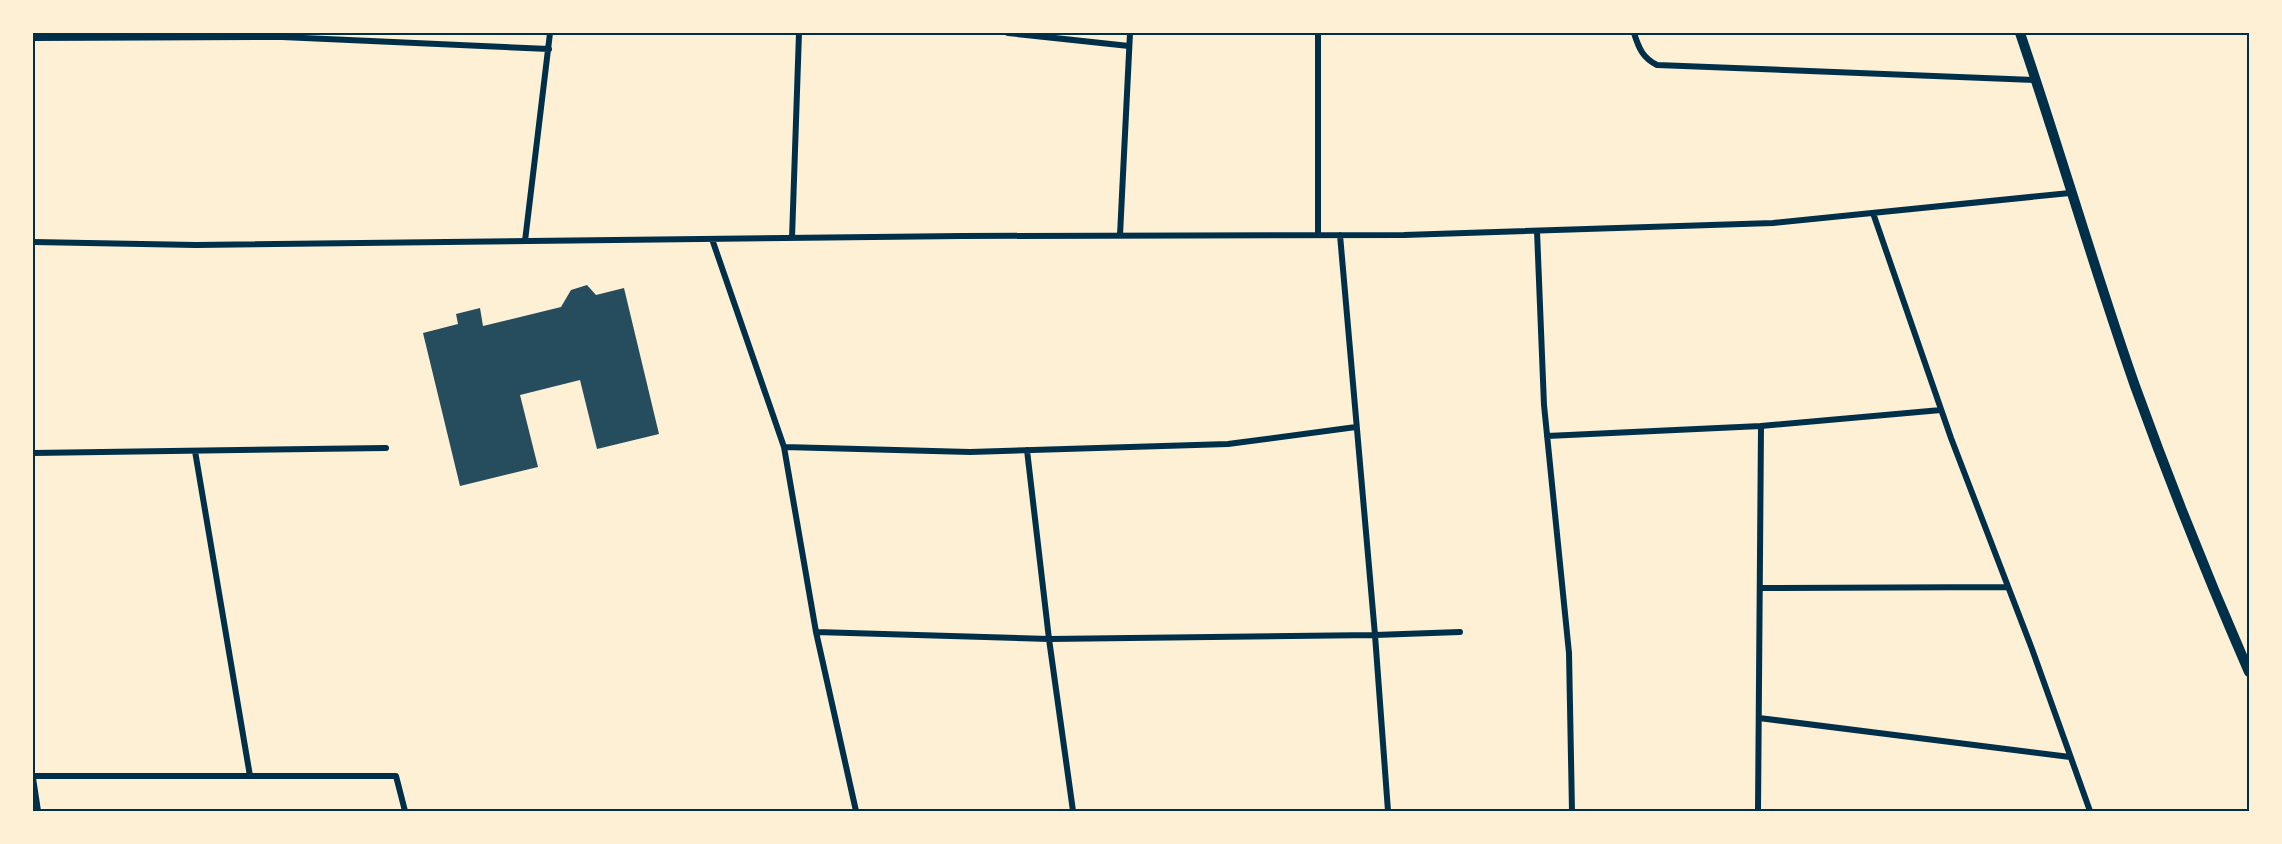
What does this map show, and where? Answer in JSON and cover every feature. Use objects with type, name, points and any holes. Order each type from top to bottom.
[{"type":"street","points":[[525,241],[550,33]]},
{"type":"street","points":[[792,238],[799,33]]},
{"type":"street","points":[[1008,33],[1129,46]]},
{"type":"street","points":[[1120,236],[1130,33]]},
{"type":"street","points":[[1318,33],[1318,235]]},
{"type":"street","points":[[1634,33],[1647,60],[1658,66],[2036,80]]},
{"type":"street","points":[[2020,33],[2070,193],[2136,387],[2208,577],[2249,672]]},
{"type":"street","points":[[33,38],[283,35],[549,49]]},
{"type":"street","points":[[33,242],[196,245],[1340,235],[1537,231],[1773,223],[2070,193]]},
{"type":"street","points":[[1873,213],[1941,410],[2090,811]]},
{"type":"street","points":[[1537,231],[1547,436],[1569,653],[1572,811]]},
{"type":"street","points":[[1340,235],[1388,811]]},
{"type":"street","points":[[712,239],[784,447],[816,632],[856,811]]},
{"type":"street","points":[[1547,436],[1761,426],[1941,410]]},
{"type":"street","points":[[1758,811],[1761,426]]},
{"type":"street","points":[[784,447],[970,452],[1228,444],[1356,427]]},
{"type":"street","points":[[33,453],[386,448]]},
{"type":"street","points":[[1027,450],[1049,639],[1073,811]]},
{"type":"street","points":[[195,451],[250,776]]},
{"type":"street","points":[[1760,588],[2008,587]]},
{"type":"street","points":[[816,632],[1049,639],[1460,632]]},
{"type":"street","points":[[1759,718],[2070,757]]},
{"type":"street","points":[[38,811],[33,777],[396,776],[405,811]]},
{"type":"building","points":[[587,285],[596,295],[624,288],[659,434],[597,449],[580,380],[520,395],[538,467],[460,486],[423,333],[458,324],[456,314],[480,308],[483,326],[561,307],[571,290]]}]
